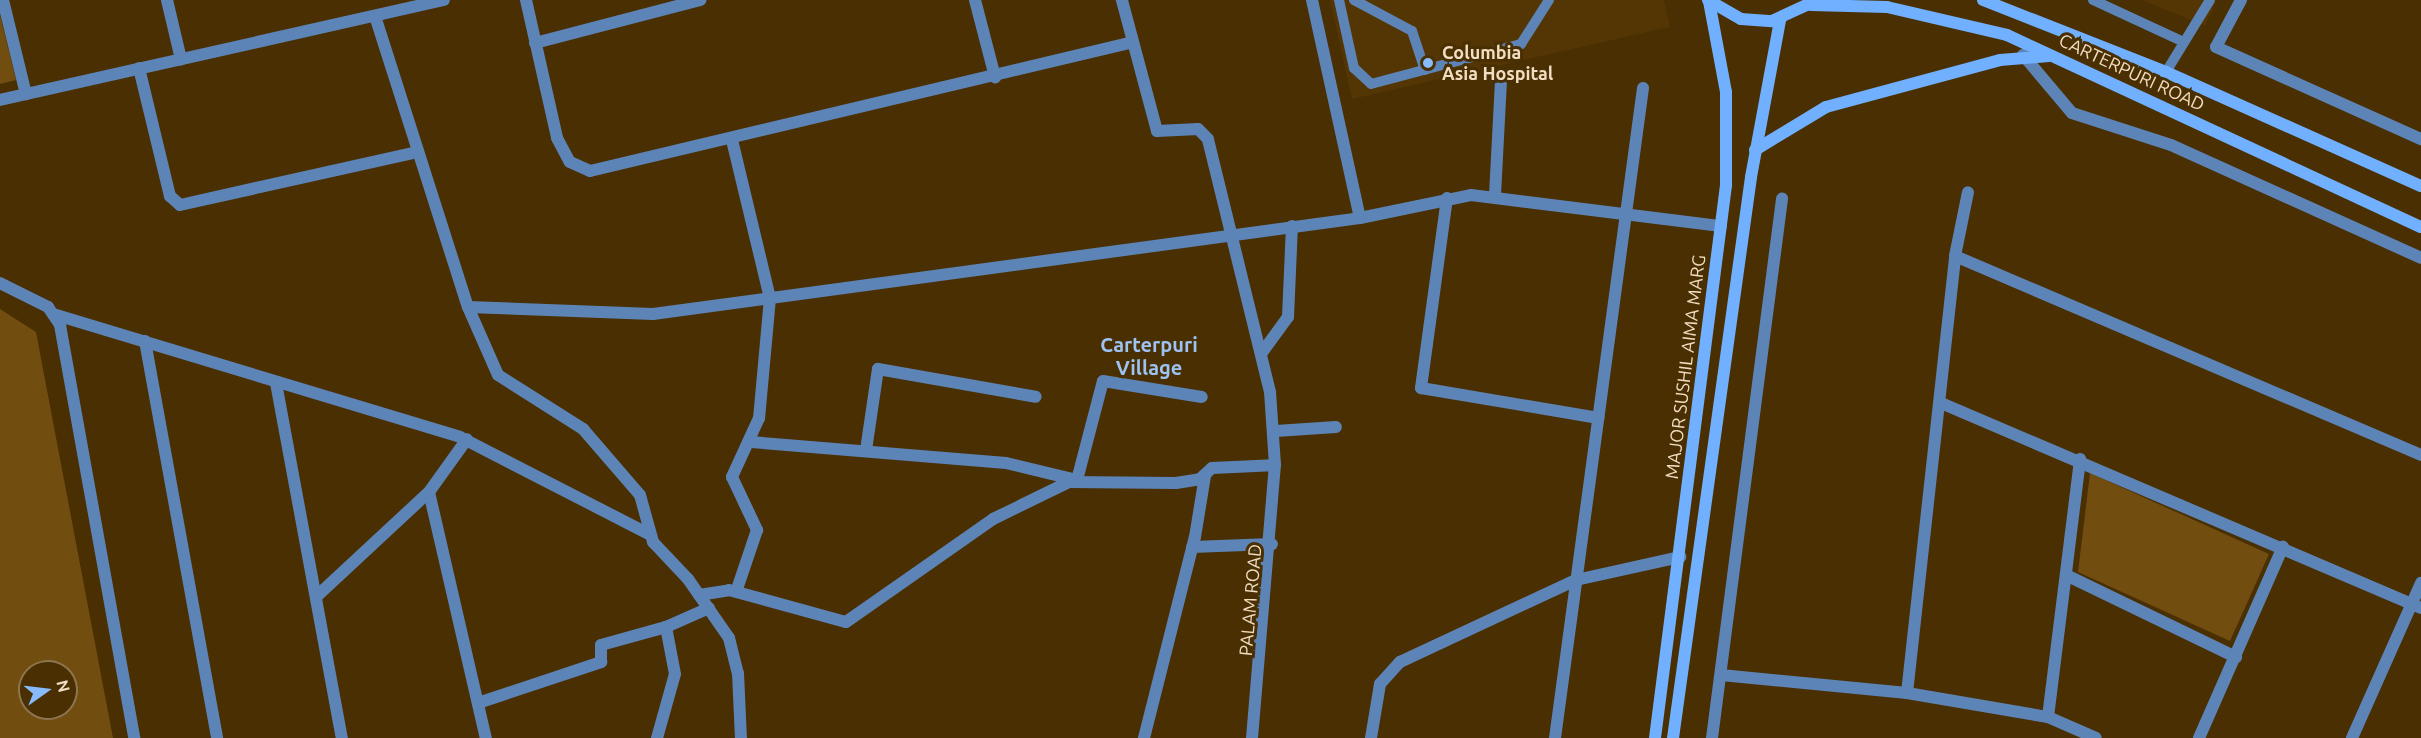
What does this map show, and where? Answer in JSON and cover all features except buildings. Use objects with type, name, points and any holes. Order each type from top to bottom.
[{"type":"main road","name":"CARTERPURI ROAD","points":[[1983,0],[2166,72],[2421,186]]},
{"type":"main road","points":[[1709,1],[1741,19],[1780,20],[1814,2]]},
{"type":"main road","name":"MAJOR SUSHIL AIMA MARG","points":[[1655,738],[1721,226],[1726,92],[1709,1]]},
{"type":"main road","name":"CARTERPURI ROAD","points":[[1814,2],[1887,7],[2007,35],[2421,227]]},
{"type":"main road","name":"MAJOR SUSHIL AIMA MARG","points":[[1673,738],[1755,150],[1780,20]]},
{"type":"main road","points":[[1755,150],[1826,106],[2024,55],[2056,56]]},
{"type":"street","points":[[3,0],[26,94]]},
{"type":"street","points":[[167,0],[181,58]]},
{"type":"street","points":[[0,100],[444,0]]},
{"type":"street","points":[[526,0],[557,138],[579,167],[614,169],[1133,42],[1122,0]]},
{"type":"street","points":[[536,43],[672,4],[700,0]]},
{"type":"street","points":[[975,0],[994,77]]},
{"type":"street","points":[[1311,0],[1360,218]]},
{"type":"street","points":[[2241,0],[2216,47],[2421,139]]},
{"type":"street","points":[[375,16],[468,307],[498,375],[589,436],[640,495],[649,534]]},
{"type":"street","name":"PALAM ROAD","points":[[1133,42],[1157,131],[1198,129],[1208,139],[1261,354],[1276,430],[1272,544],[1252,738]]},
{"type":"street","points":[[2024,55],[2072,113],[2171,145],[2421,258]]},
{"type":"street","points":[[139,68],[170,196],[180,205],[418,152]]},
{"type":"street","points":[[1495,195],[1501,81]]},
{"type":"street","points":[[1555,738],[1642,88]]},
{"type":"street","points":[[732,141],[770,298],[765,376],[752,442],[732,477],[757,530],[736,592]]},
{"type":"street","points":[[1907,693],[1941,403],[1955,256],[1968,192]]},
{"type":"street","points":[[468,307],[638,315],[1360,218],[1447,198],[1495,195],[1721,226]]},
{"type":"street","points":[[1447,198],[1421,388],[1598,418]]},
{"type":"street","points":[[1712,738],[1782,199]]},
{"type":"street","points":[[1261,354],[1288,317],[1292,226]]},
{"type":"street","points":[[1955,256],[2421,455]]},
{"type":"street","points":[[0,283],[38,300],[53,314],[65,344],[134,738]]},
{"type":"street","points":[[53,314],[276,384],[467,439],[649,534],[709,608],[736,657],[741,738]]},
{"type":"street","points":[[145,341],[217,738]]},
{"type":"street","points":[[866,450],[878,369],[1036,397]]},
{"type":"street","points":[[1077,480],[1103,381],[1202,397]]},
{"type":"street","points":[[276,384],[342,738]]},
{"type":"street","points":[[1941,403],[2080,459],[2416,606]]},
{"type":"street","points":[[1276,430],[1336,427]]},
{"type":"street","points":[[317,596],[429,492],[467,439]]},
{"type":"street","points":[[752,442],[1006,463],[1077,480],[1123,486],[1205,476]]},
{"type":"street","points":[[2048,717],[2080,459]]},
{"type":"street","points":[[1144,738],[1192,547],[1205,476],[1212,468],[1275,465]]},
{"type":"street","points":[[699,594],[736,592],[846,622],[993,519],[1077,480]]},
{"type":"street","points":[[429,492],[486,738]]},
{"type":"street","points":[[1192,547],[1272,544]]},
{"type":"street","points":[[2199,738],[2283,547]]},
{"type":"street","points":[[1371,738],[1380,684],[1400,662],[1576,580],[1680,557]]},
{"type":"street","points":[[2066,575],[2236,657]]},
{"type":"street","points":[[2352,738],[2416,606],[2421,583]]},
{"type":"street","points":[[478,703],[601,662],[601,645],[666,627],[709,608]]},
{"type":"street","points":[[657,738],[675,674],[666,627]]},
{"type":"street","points":[[1721,675],[1907,693],[2048,717],[2096,738]]},
{"type":"lane","points":[[1340,0],[1354,68],[1365,83],[1425,70],[1526,42],[1549,0]]},
{"type":"lane","points":[[1354,0],[1412,31],[1425,70]]},
{"type":"lane","points":[[2093,0],[2184,42]]},
{"type":"lane","points":[[2166,72],[2210,0]]},
{"type":"shaded area","name":"Columbia Asia Hospital","points":[[1330,0],[1664,0],[1670,27],[1352,99]]},
{"type":"shaded area","points":[[2142,0],[2217,0],[2205,26]]},
{"type":"shaded area","points":[[0,15],[16,80],[0,84]]},
{"type":"shaded area","points":[[0,309],[36,332],[113,738],[0,738]]},
{"type":"shaded area","points":[[2090,473],[2269,554],[2230,641],[2078,572]]},
{"type":"place","name":"Columbia Asia Hospital","points":[[1428,63]]},
{"type":"district","name":"Carterpuri Village","points":[[1149,356]]}]
